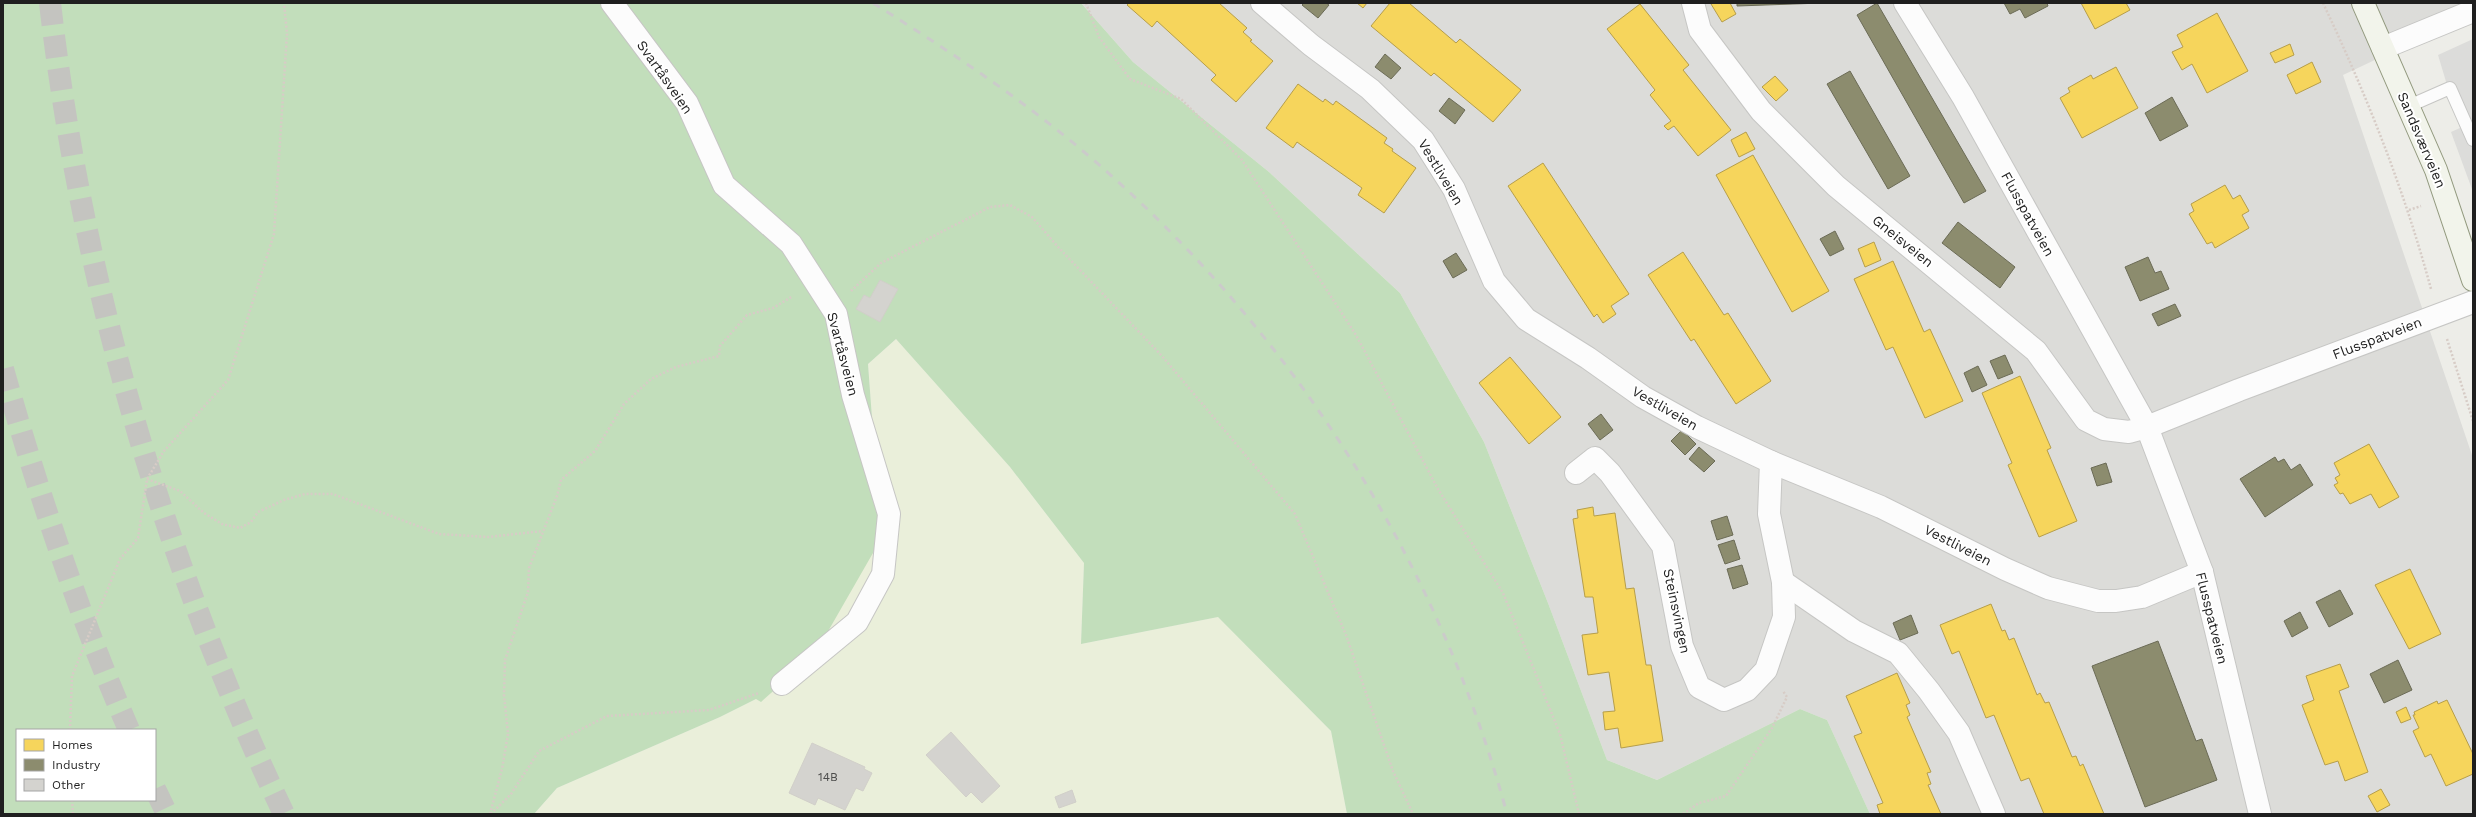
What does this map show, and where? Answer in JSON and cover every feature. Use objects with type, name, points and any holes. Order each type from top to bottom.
[{"type":"main road","name":"Sandsværveien","points":[[2363,3],[2436,170],[2473,278]]},
{"type":"street","name":"Svartåsveien","points":[[612,3],[687,103],[724,185],[791,244],[834,311],[853,395],[889,514],[883,574],[857,622],[782,684]]},
{"type":"street","name":"Vestliveien","points":[[1262,3],[1311,45],[1370,89],[1423,140],[1454,189],[1494,281],[1526,319],[1588,358],[1643,397],[1697,427],[1771,462],[1881,507],[2005,569],[2048,588],[2098,601],[2142,597],[2202,572]]},
{"type":"street","name":"Gneisveien","points":[[1693,3],[1700,30],[1761,111],[1836,186],[2036,351],[2086,420],[2104,429],[2129,432],[2147,427]]},
{"type":"street","name":"Flusspatveien","points":[[1905,3],[1963,97],[2147,427],[2202,572],[2260,814]]},
{"type":"street","points":[[2383,48],[2473,11]]},
{"type":"street","name":"Flusspatveien","points":[[2147,427],[2239,390],[2473,302]]},
{"type":"street","name":"Steinsvingen","points":[[1576,473],[1595,458],[1610,473],[1663,546],[1682,646],[1699,687],[1724,700],[1748,690],[1766,670],[1784,617],[1783,582],[1769,514],[1771,462]]},
{"type":"street","points":[[1783,582],[1854,631],[1898,652],[1929,691],[1959,733],[1994,814]]},
{"type":"lane","points":[[2409,106],[2450,88],[2473,140]]},
{"type":"path","points":[[70,729],[72,676],[120,559],[138,538],[147,479],[164,451],[228,380],[274,234],[287,34],[284,3]]},
{"type":"path","points":[[1086,3],[1099,37],[1130,79],[1181,99],[1242,160],[1356,335],[1438,489],[1503,593],[1560,734],[1579,814]]},
{"type":"path","points":[[2323,3],[2350,62],[2388,153],[2413,223],[2431,290]]},
{"type":"path","points":[[490,814],[502,769],[508,734],[504,695],[505,660],[528,592],[529,568],[557,496],[561,480],[595,451],[624,404],[651,379],[676,367],[718,356],[720,346],[747,315],[773,308],[793,296],[834,311],[848,294],[881,263],[956,223],[990,207],[1010,205],[1032,217],[1059,248],[1162,356],[1295,514],[1346,635],[1393,772],[1413,814]]},
{"type":"path","points":[[2445,334],[2473,421]]},
{"type":"path","points":[[147,479],[180,491],[204,513],[222,524],[240,528],[251,522],[258,512],[284,500],[305,494],[326,494],[347,500],[439,534],[488,537],[529,534],[543,530]]},
{"type":"path","points":[[1683,814],[1699,803],[1726,796],[1772,728],[1787,696],[1766,670]]},
{"type":"path","points":[[490,814],[511,794],[539,751],[607,716],[709,710],[782,684]]},
{"type":"path","points":[[72,801],[73,814]]},
{"type":"shaded area","points":[[1081,3],[2473,3],[2473,23],[2398,49],[2343,75],[2473,458],[2473,814],[1870,814],[1827,720],[1800,709],[1657,780],[1607,760],[1548,603],[1484,442],[1400,293],[1269,172],[1133,62]]},
{"type":"shaded area","points":[[2473,39],[2473,192],[2451,132],[2460,128],[2438,55]]},
{"type":"green space","points":[[3,3],[1081,3],[1133,62],[1269,172],[1400,293],[1484,442],[1548,603],[1607,760],[1657,780],[1800,709],[1827,720],[1870,814],[1347,814],[1331,731],[1218,617],[1081,644],[1084,563],[1010,467],[896,339],[868,364],[881,539],[815,654],[761,702],[756,699],[720,717],[557,788],[534,814],[3,814]]},
{"type":"green space","points":[[896,339],[1010,467],[1084,563],[1081,644],[1218,617],[1331,731],[1347,814],[534,814],[557,788],[720,717],[756,699],[881,539],[868,364]]},
{"type":"building: Homes","points":[[1129,3],[1219,3],[1247,28],[1243,32],[1252,40],[1250,41],[1273,61],[1236,102],[1211,80],[1216,75],[1157,21],[1152,27],[1127,5]]},
{"type":"building: Homes","points":[[1357,3],[1367,3],[1363,8]]},
{"type":"building: Homes","points":[[1390,3],[1409,3],[1456,43],[1460,39],[1521,90],[1493,122],[1434,73],[1431,76],[1371,26]]},
{"type":"building: Homes","points":[[1730,3],[1736,14],[1722,22],[1711,4]]},
{"type":"building: Homes","points":[[2081,3],[2126,3],[2130,10],[2095,29]]},
{"type":"building: Homes","points":[[1640,4],[1689,65],[1683,70],[1731,130],[1698,156],[1674,126],[1668,130],[1664,126],[1671,121],[1650,95],[1655,90],[1607,29]]},
{"type":"building: Homes","points":[[2217,13],[2248,71],[2207,93],[2192,64],[2182,70],[2172,52],[2183,47],[2177,35]]},
{"type":"building: Homes","points":[[2290,44],[2294,55],[2275,63],[2270,53]]},
{"type":"building: Homes","points":[[2312,62],[2321,82],[2296,94],[2287,75]]},
{"type":"building: Homes","points":[[2116,67],[2138,108],[2082,138],[2060,98],[2070,92],[2068,88],[2091,75],[2093,79]]},
{"type":"building: Homes","points":[[1775,76],[1788,90],[1776,101],[1762,87]]},
{"type":"building: Homes","points":[[1298,84],[1323,102],[1325,99],[1333,105],[1336,101],[1387,138],[1384,143],[1393,149],[1392,151],[1416,168],[1384,213],[1358,195],[1362,188],[1297,142],[1293,148],[1266,128]]},
{"type":"building: Homes","points":[[1746,132],[1755,149],[1739,157],[1731,140]]},
{"type":"building: Homes","points":[[1753,155],[1829,291],[1792,312],[1716,175]]},
{"type":"building: Homes","points":[[1543,163],[1629,294],[1611,306],[1616,314],[1603,323],[1597,314],[1594,317],[1508,186]]},
{"type":"building: Homes","points":[[2225,185],[2233,199],[2240,195],[2249,211],[2242,215],[2249,228],[2215,248],[2212,242],[2207,244],[2189,214],[2194,211],[2191,204]]},
{"type":"building: Homes","points":[[1874,242],[1881,260],[1865,267],[1858,249]]},
{"type":"building: Homes","points":[[1683,252],[1724,315],[1728,313],[1771,381],[1736,404],[1694,339],[1691,341],[1648,275]]},
{"type":"building: Homes","points":[[1893,261],[1924,332],[1930,329],[1963,401],[1925,418],[1893,347],[1886,350],[1854,279]]},
{"type":"building: Homes","points":[[1510,357],[1561,417],[1529,444],[1479,383]]},
{"type":"building: Homes","points":[[2020,376],[2051,448],[2047,450],[2077,521],[2039,537],[2008,465],[2012,463],[1982,393]]},
{"type":"building: Homes","points":[[2369,444],[2399,497],[2379,508],[2371,494],[2350,504],[2343,493],[2340,494],[2334,485],[2338,483],[2335,478],[2340,475],[2334,463]]},
{"type":"building: Homes","points":[[1593,507],[1594,516],[1615,513],[1626,589],[1634,588],[1646,665],[1651,665],[1663,741],[1621,748],[1618,728],[1605,730],[1603,712],[1615,711],[1609,672],[1588,675],[1582,635],[1598,633],[1593,597],[1585,597],[1573,519],[1578,518],[1577,510]]},
{"type":"building: Homes","points":[[2410,569],[2441,634],[2409,649],[2375,585]]},
{"type":"building: Homes","points":[[1991,604],[2002,631],[2005,630],[2009,640],[2014,638],[2037,695],[2040,693],[2045,703],[2049,702],[2072,757],[2076,756],[2080,766],[2083,764],[2104,814],[2044,814],[2029,778],[2021,781],[1994,715],[1986,718],[1959,651],[1952,654],[1940,625]]},
{"type":"building: Homes","points":[[2340,664],[2349,687],[2339,691],[2368,772],[2345,781],[2338,761],[2325,765],[2302,705],[2314,700],[2306,676]]},
{"type":"building: Homes","points":[[1897,673],[1910,703],[1906,705],[1910,715],[1907,717],[1931,772],[1927,773],[1931,784],[1928,785],[1941,814],[1880,814],[1877,805],[1883,803],[1854,736],[1862,733],[1846,696]]},
{"type":"building: Homes","points":[[2447,700],[2473,754],[2473,774],[2446,786],[2431,754],[2425,757],[2413,731],[2419,728],[2413,715],[2415,715],[2414,712],[2437,701],[2438,704]]},
{"type":"building: Homes","points":[[2406,707],[2411,719],[2401,723],[2396,712]]},
{"type":"building: Homes","points":[[2381,789],[2390,805],[2377,812],[2368,796]]},
{"type":"building: Industry","points":[[1304,3],[1326,3],[1329,5],[1318,18],[1302,5]]},
{"type":"building: Industry","points":[[1737,3],[1822,3],[1737,6]]},
{"type":"building: Industry","points":[[1877,3],[1986,191],[1964,203],[1857,15]]},
{"type":"building: Industry","points":[[2004,3],[2047,3],[2048,6],[2025,18],[2020,9],[2010,14]]},
{"type":"building: Industry","points":[[1385,54],[1401,68],[1391,79],[1375,67]]},
{"type":"building: Industry","points":[[1850,71],[1910,176],[1888,189],[1827,84]]},
{"type":"building: Industry","points":[[2172,97],[2188,126],[2160,141],[2145,113]]},
{"type":"building: Industry","points":[[1449,98],[1465,110],[1455,124],[1439,111]]},
{"type":"building: Industry","points":[[1958,222],[2015,267],[2000,288],[1942,243]]},
{"type":"building: Industry","points":[[1835,231],[1844,249],[1830,256],[1820,239]]},
{"type":"building: Industry","points":[[1456,253],[1467,270],[1453,278],[1443,261]]},
{"type":"building: Industry","points":[[2148,257],[2155,273],[2161,271],[2169,289],[2140,301],[2125,267]]},
{"type":"building: Industry","points":[[2175,304],[2181,316],[2158,326],[2152,314]]},
{"type":"building: Industry","points":[[2005,355],[2013,373],[1998,379],[1990,361]]},
{"type":"building: Industry","points":[[1978,366],[1987,385],[1972,392],[1964,373]]},
{"type":"building: Industry","points":[[1601,414],[1613,430],[1600,440],[1588,424]]},
{"type":"building: Industry","points":[[1682,430],[1696,444],[1685,455],[1671,441]]},
{"type":"building: Industry","points":[[1699,447],[1715,461],[1704,472],[1689,459]]},
{"type":"building: Industry","points":[[2275,457],[2278,462],[2284,459],[2291,470],[2300,464],[2313,485],[2265,517],[2240,479]]},
{"type":"building: Industry","points":[[2106,463],[2112,482],[2097,486],[2091,468]]},
{"type":"building: Industry","points":[[1727,516],[1733,535],[1717,540],[1711,521]]},
{"type":"building: Industry","points":[[1734,540],[1740,559],[1725,564],[1718,545]]},
{"type":"building: Industry","points":[[1742,565],[1748,584],[1733,589],[1727,569]]},
{"type":"building: Industry","points":[[2340,590],[2353,614],[2329,627],[2316,602]]},
{"type":"building: Industry","points":[[2300,612],[2308,628],[2292,637],[2284,621]]},
{"type":"building: Industry","points":[[1911,615],[1918,633],[1900,640],[1893,623]]},
{"type":"building: Industry","points":[[2158,641],[2196,741],[2202,739],[2217,780],[2145,807],[2092,666]]},
{"type":"building: Industry","points":[[2398,660],[2412,690],[2384,703],[2370,674]]},
{"type":"building: Other","points":[[880,280],[898,289],[880,322],[856,309],[864,295],[870,298]]},
{"type":"building: Other","points":[[951,732],[1000,786],[982,803],[971,792],[966,797],[926,755]]},
{"type":"building: Other","points":[[812,743],[865,767],[864,769],[872,773],[863,791],[856,788],[845,810],[818,798],[815,805],[789,793]]},
{"type":"building: Other","points":[[1072,790],[1076,802],[1059,808],[1055,797]]},
{"type":"tunnel","points":[[50,3],[64,108],[83,212],[106,315],[134,418],[165,519],[201,619],[241,718],[284,814]]},
{"type":"tunnel","points":[[3,369],[30,461],[60,552],[110,686],[129,729]]},
{"type":"tunnel","points":[[156,791],[167,814]]},
{"type":"railway","points":[[873,3],[977,71],[1028,107],[1077,146],[1152,213],[1221,286],[1285,364],[1343,447],[1394,534],[1439,624],[1477,718],[1507,814]]}]
